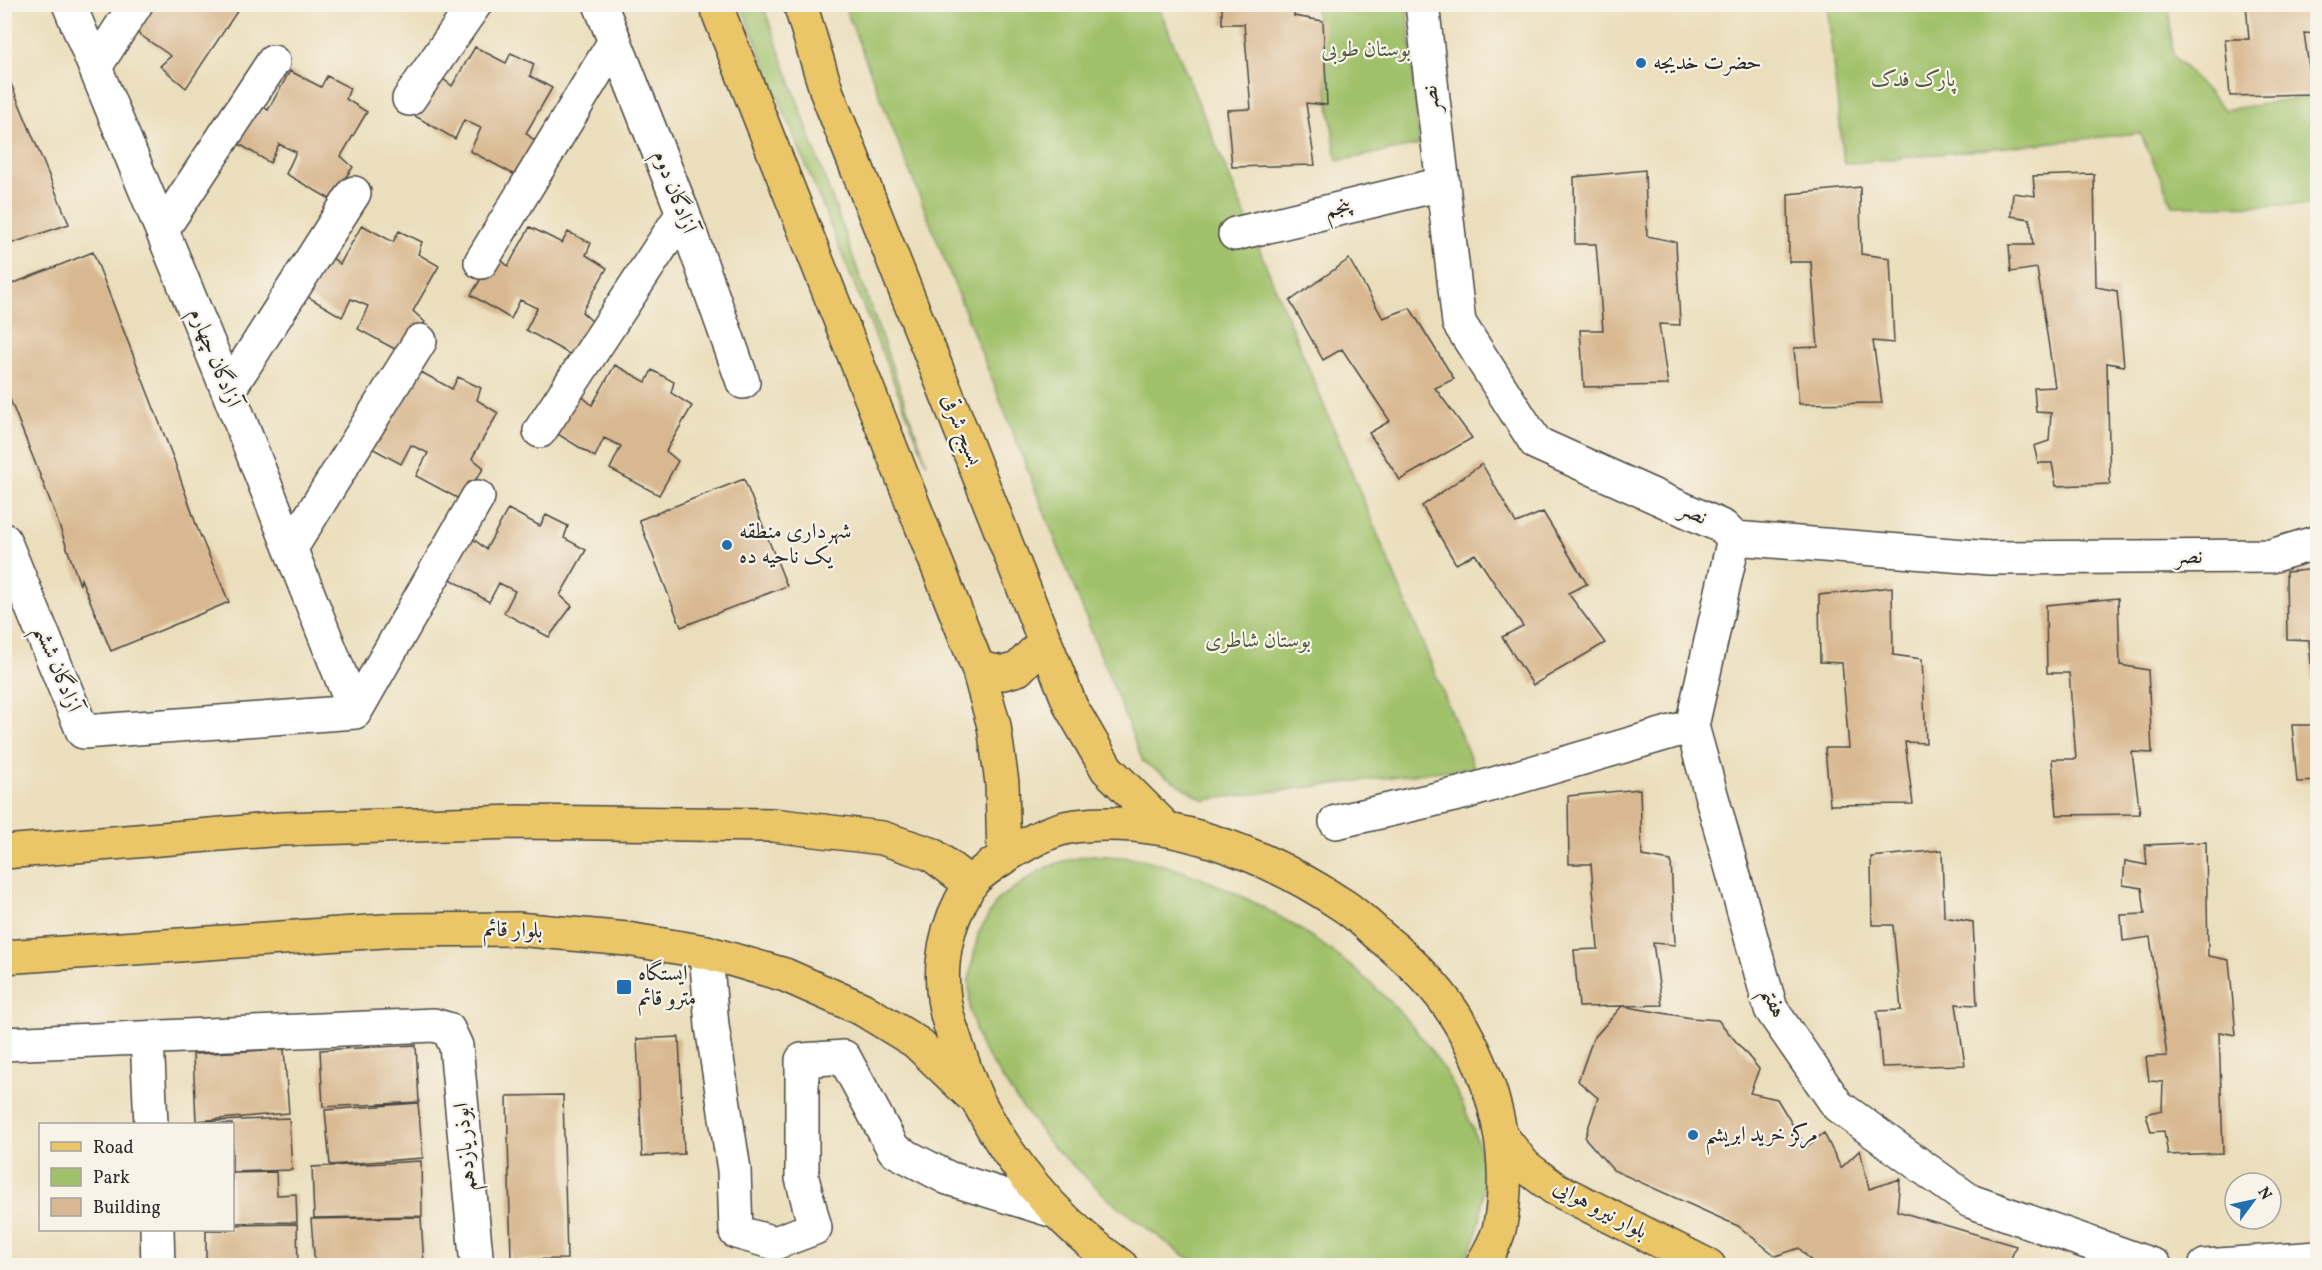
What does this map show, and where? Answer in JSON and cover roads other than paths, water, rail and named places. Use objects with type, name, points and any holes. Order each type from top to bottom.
[{"type":"main road","points":[[715,4],[978,668],[994,726],[1002,783],[1004,858]]},
{"type":"main road","name":"بسیج شرقی","points":[[800,4],[826,93],[1071,707],[1107,769],[1168,830]]},
{"type":"main road","points":[[978,668],[1003,673],[1018,669],[1045,641]]},
{"type":"main road","points":[[4,852],[281,829],[518,822],[773,825],[882,838],[932,854],[971,884]]},
{"type":"main road","points":[[1121,1266],[1096,1248],[1054,1211],[1010,1158],[978,1101],[944,1006],[942,958],[950,922],[971,884],[1004,858],[1037,837],[1073,826],[1115,824],[1168,830],[1220,844],[1285,871],[1343,905],[1402,954],[1434,988],[1461,1025],[1480,1064],[1503,1138],[1504,1183],[1500,1228],[1482,1266]]},
{"type":"main road","name":"بلوار قائم","points":[[4,957],[398,930],[517,929],[627,939],[706,952],[785,975],[862,1009],[916,1042],[978,1101]]},
{"type":"main road","name":"بلوار نیرو هوایی","points":[[1503,1138],[1525,1166],[1554,1188],[1709,1266]]},
{"type":"street","name":"آزادگان چهارم","points":[[69,4],[228,391],[355,712]]},
{"type":"street","points":[[95,67],[136,4]]},
{"type":"street","points":[[410,99],[475,4]]},
{"type":"street","name":"آزادگان دوم","points":[[600,4],[684,213],[743,382]]},
{"type":"street","name":"نصر","points":[[1422,4],[1459,322],[1536,443],[1723,527],[1734,538],[1990,558],[2271,556],[2318,542]]},
{"type":"street","points":[[481,262],[615,41]]},
{"type":"street","points":[[162,230],[273,62]]},
{"type":"street","name":"پنجم","points":[[1235,234],[1442,184]]},
{"type":"street","points":[[228,391],[354,193]]},
{"type":"street","points":[[540,431],[684,213]]},
{"type":"street","points":[[291,548],[420,341]]},
{"type":"street","points":[[355,712],[478,497]]},
{"type":"street","name":"هفتم","points":[[1734,538],[1692,726],[1771,1009],[1838,1106],[1970,1201],[2156,1266]]},
{"type":"street","name":"آزادگان ششم","points":[[4,540],[82,732],[355,712]]},
{"type":"street","points":[[1336,822],[1463,793],[1692,726]]},
{"type":"street","points":[[706,952],[712,1026],[734,1170],[736,1232],[775,1243],[815,1228],[802,1178],[802,1060],[844,1057],[894,1150],[948,1178],[1054,1211]]},
{"type":"street","name":"ابوذر یازدهم","points":[[147,1038],[434,1025],[448,1029],[456,1046],[477,1266]]},
{"type":"street","points":[[4,1044],[147,1038],[152,1123]]},
{"type":"street","points":[[157,1231],[158,1266]]},
{"type":"street","points":[[2205,1266],[2318,1258]]},
{"type":"place","name":"حضرت خدیجه","points":[[1641,63]]},
{"type":"place","name":"شهرداری منطقه یک ناحیه ده","points":[[727,545]]},
{"type":"place","name":"ایستگاه مترو قائم","points":[[624,987]]},
{"type":"place","name":"مرکز خرید ابریشم","points":[[1693,1135]]},
{"type":"park label","name":"بوستان طوبی","points":[[1366,50]]},
{"type":"park label","name":"پارک فدک","points":[[1913,80]]},
{"type":"park label","name":"بوستان شاطری","points":[[1258,641]]}]
